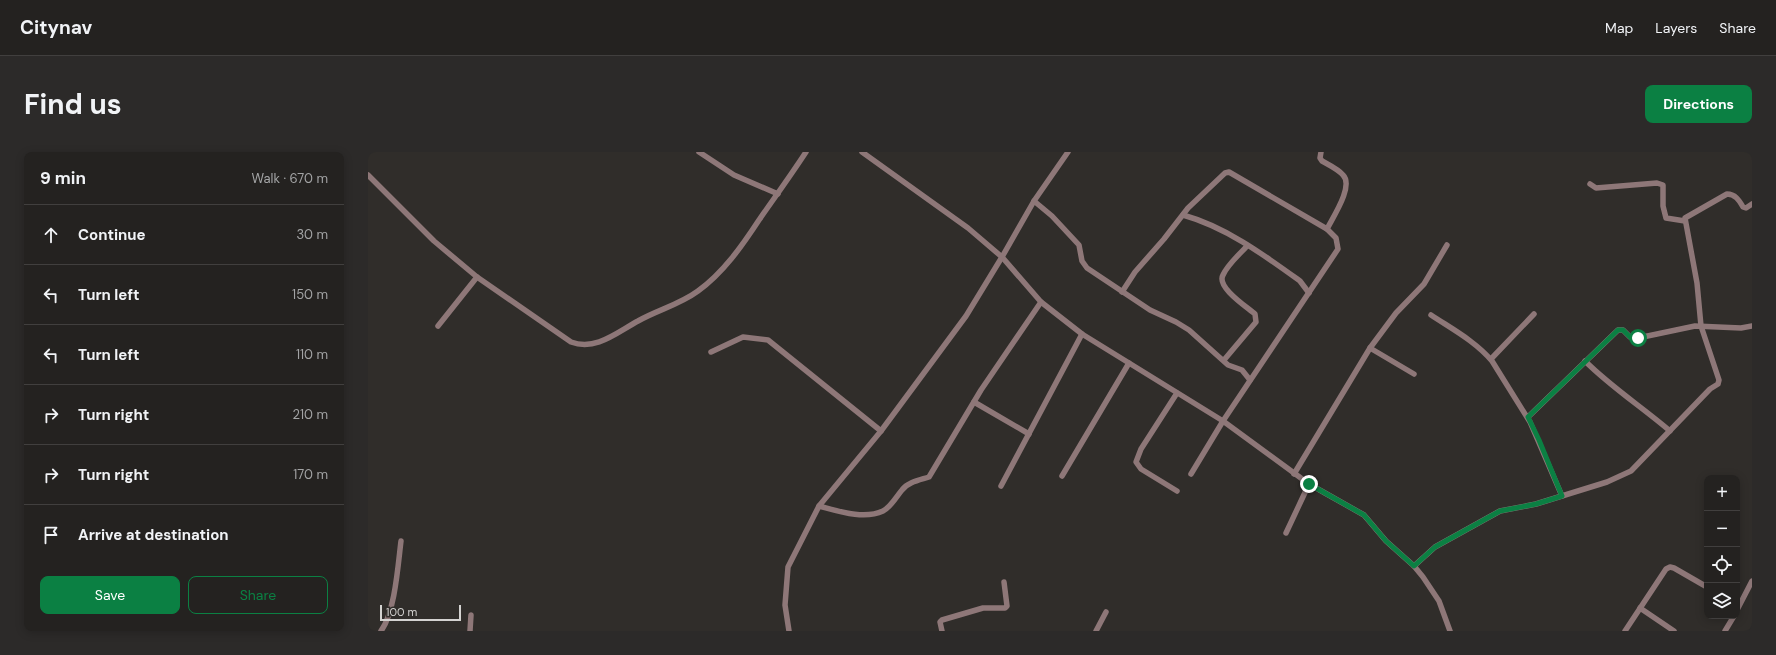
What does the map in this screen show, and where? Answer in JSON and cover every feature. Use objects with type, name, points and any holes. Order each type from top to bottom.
[{"type":"street","points":[[699,152],[734,175],[778,194]]},
{"type":"street","points":[[368,175],[434,241],[477,277],[571,342],[581,346],[603,341],[644,318],[686,299],[699,290],[727,264],[741,247],[806,152]]},
{"type":"street","points":[[862,152],[968,228],[1002,257],[1041,302],[1082,334],[1223,421],[1309,484],[1364,515],[1386,541],[1414,566],[1426,581],[1438,601],[1450,631]]},
{"type":"street","points":[[789,631],[785,605],[788,567],[819,506],[881,430],[966,316],[1034,201],[1068,152]]},
{"type":"street","points":[[1321,152],[1320,158],[1322,161],[1344,175],[1348,182],[1345,192],[1327,229]]},
{"type":"street","points":[[1122,292],[1135,272],[1164,239],[1183,214],[1225,173],[1229,172],[1327,229],[1336,238],[1338,249],[1223,421],[1191,474]]},
{"type":"street","points":[[1590,184],[1596,188],[1657,183],[1663,185],[1662,206],[1666,218],[1685,221]]},
{"type":"street","points":[[1414,566],[1435,547],[1500,511],[1536,504],[1607,482],[1631,471],[1710,389],[1718,384],[1719,380],[1700,326],[1697,283],[1685,221],[1687,216],[1727,194],[1731,194],[1738,199],[1743,208],[1746,208],[1752,204]]},
{"type":"street","points":[[1034,201],[1052,216],[1079,245],[1082,261],[1087,268],[1150,310],[1183,326],[1201,340],[1228,365],[1242,370],[1250,380]]},
{"type":"street","points":[[1183,214],[1203,220],[1217,227],[1300,281],[1309,293]]},
{"type":"street","points":[[1294,474],[1370,348],[1396,312],[1424,284],[1447,245]]},
{"type":"street","points":[[1224,360],[1257,320],[1255,314],[1232,295],[1221,282],[1222,275],[1247,246]]},
{"type":"street","points":[[438,326],[477,277]]},
{"type":"street","points":[[819,506],[862,514],[884,511],[893,502],[903,488],[916,480],[930,478],[934,473],[938,461],[974,402],[1041,302]]},
{"type":"street","points":[[1491,359],[1534,314]]},
{"type":"street","points":[[1431,315],[1468,338],[1491,359],[1528,417],[1562,496]]},
{"type":"street","points":[[1528,417],[1584,361],[1618,330],[1623,330],[1630,337],[1638,338],[1700,326],[1741,328],[1752,326]]},
{"type":"street","points":[[1001,486],[1082,334]]},
{"type":"street","points":[[711,352],[743,337],[768,340],[881,430]]},
{"type":"street","points":[[1370,348],[1414,374]]},
{"type":"street","points":[[1584,361],[1603,379],[1638,404],[1670,431]]},
{"type":"street","points":[[1062,476],[1129,363]]},
{"type":"street","points":[[1177,393],[1141,449],[1136,462],[1141,469],[1177,491]]},
{"type":"street","points":[[974,402],[1028,434]]},
{"type":"street","points":[[1286,533],[1309,484]]},
{"type":"street","points":[[381,631],[388,616],[395,586],[401,541]]},
{"type":"street","points":[[1625,631],[1666,569],[1670,567],[1704,585]]},
{"type":"street","points":[[1740,603],[1752,581]]},
{"type":"street","points":[[942,631],[940,622],[942,620],[983,608],[1005,608],[1007,606],[1004,582]]},
{"type":"street","points":[[1640,608],[1674,631]]},
{"type":"street","points":[[1096,631],[1106,612]]},
{"type":"street","points":[[470,615],[470,631]]},
{"type":"street","points":[[1726,631],[1732,619]]},
{"type":"route","points":[[1309,484],[1364,515],[1370,520],[1386,541],[1414,566],[1435,547],[1500,511],[1536,504],[1562,496],[1528,417],[1618,330],[1623,330],[1630,337],[1638,338]]}]
